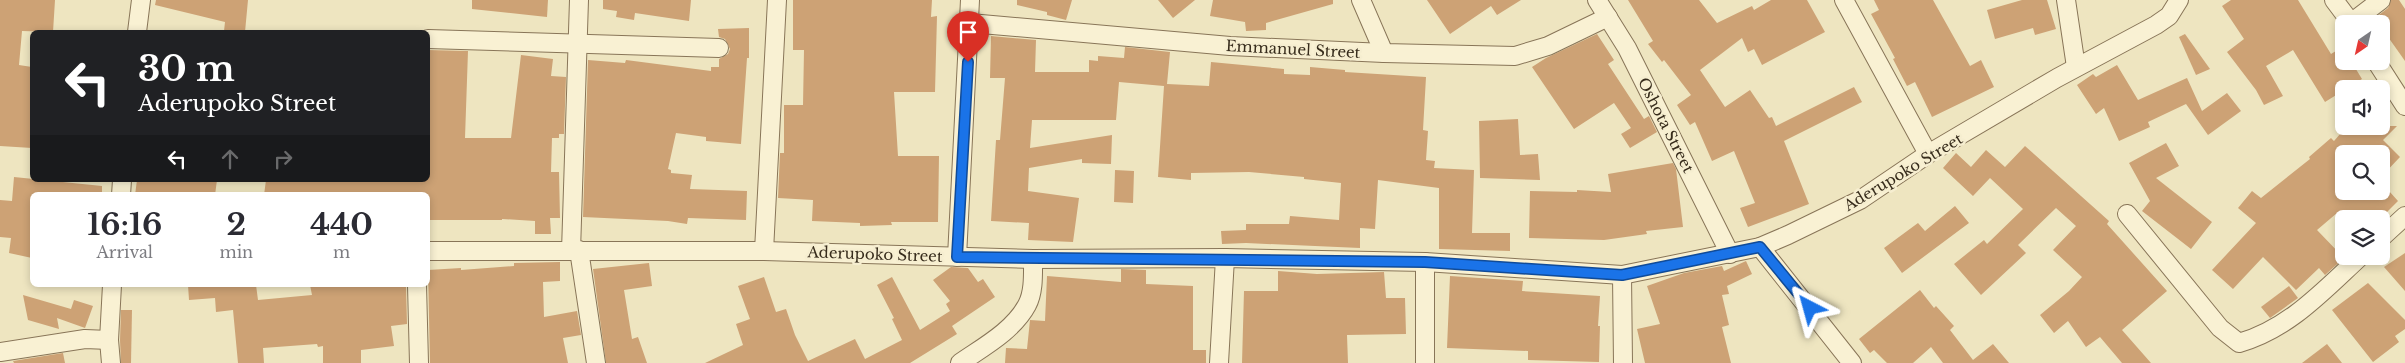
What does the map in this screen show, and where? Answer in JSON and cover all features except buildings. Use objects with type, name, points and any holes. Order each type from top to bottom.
[{"type":"street","points":[[137,30],[141,0]]},
{"type":"street","points":[[579,0],[576,44],[575,251],[596,363]]},
{"type":"street","points":[[764,251],[777,0]]},
{"type":"street","points":[[957,257],[970,0]]},
{"type":"street","points":[[1361,0],[1384,53]]},
{"type":"street","name":"Oshota Street","points":[[1597,0],[1627,48],[1730,254]]},
{"type":"street","points":[[1844,0],[1928,154]]},
{"type":"street","points":[[2066,0],[2076,67]]},
{"type":"street","name":"Aderupoko Street","points":[[430,251],[764,251],[1033,259],[1225,258],[1425,262],[1622,275],[1760,247],[1860,200],[1928,154],[2076,67],[2156,25],[2169,16],[2179,0]]},
{"type":"street","points":[[2334,0],[2346,15]]},
{"type":"street","points":[[2362,15],[2381,0]]},
{"type":"street","name":"Emmanuel Street","points":[[970,23],[1230,46],[1384,53],[1515,56],[1548,46],[1608,17]]},
{"type":"street","points":[[430,39],[719,48]]},
{"type":"street","points":[[2382,70],[2405,106]]},
{"type":"street","points":[[2127,214],[2220,328],[2239,343],[2258,338],[2292,318],[2351,265]]},
{"type":"street","points":[[2390,230],[2405,216]]},
{"type":"street","points":[[1760,247],[1852,363]]},
{"type":"street","points":[[1219,363],[1225,258]]},
{"type":"street","points":[[960,363],[1013,324],[1028,304],[1032,284],[1033,259]]},
{"type":"street","points":[[1425,262],[1425,363]]},
{"type":"street","points":[[1622,275],[1622,363]]},
{"type":"street","points":[[112,287],[109,340],[112,363]]},
{"type":"street","points":[[417,287],[419,363]]},
{"type":"street","points":[[0,352],[85,339],[109,340]]},
{"type":"route","points":[[968,62],[957,257],[1033,259],[1225,258],[1425,262],[1622,275],[1760,247],[1810,308]]}]
